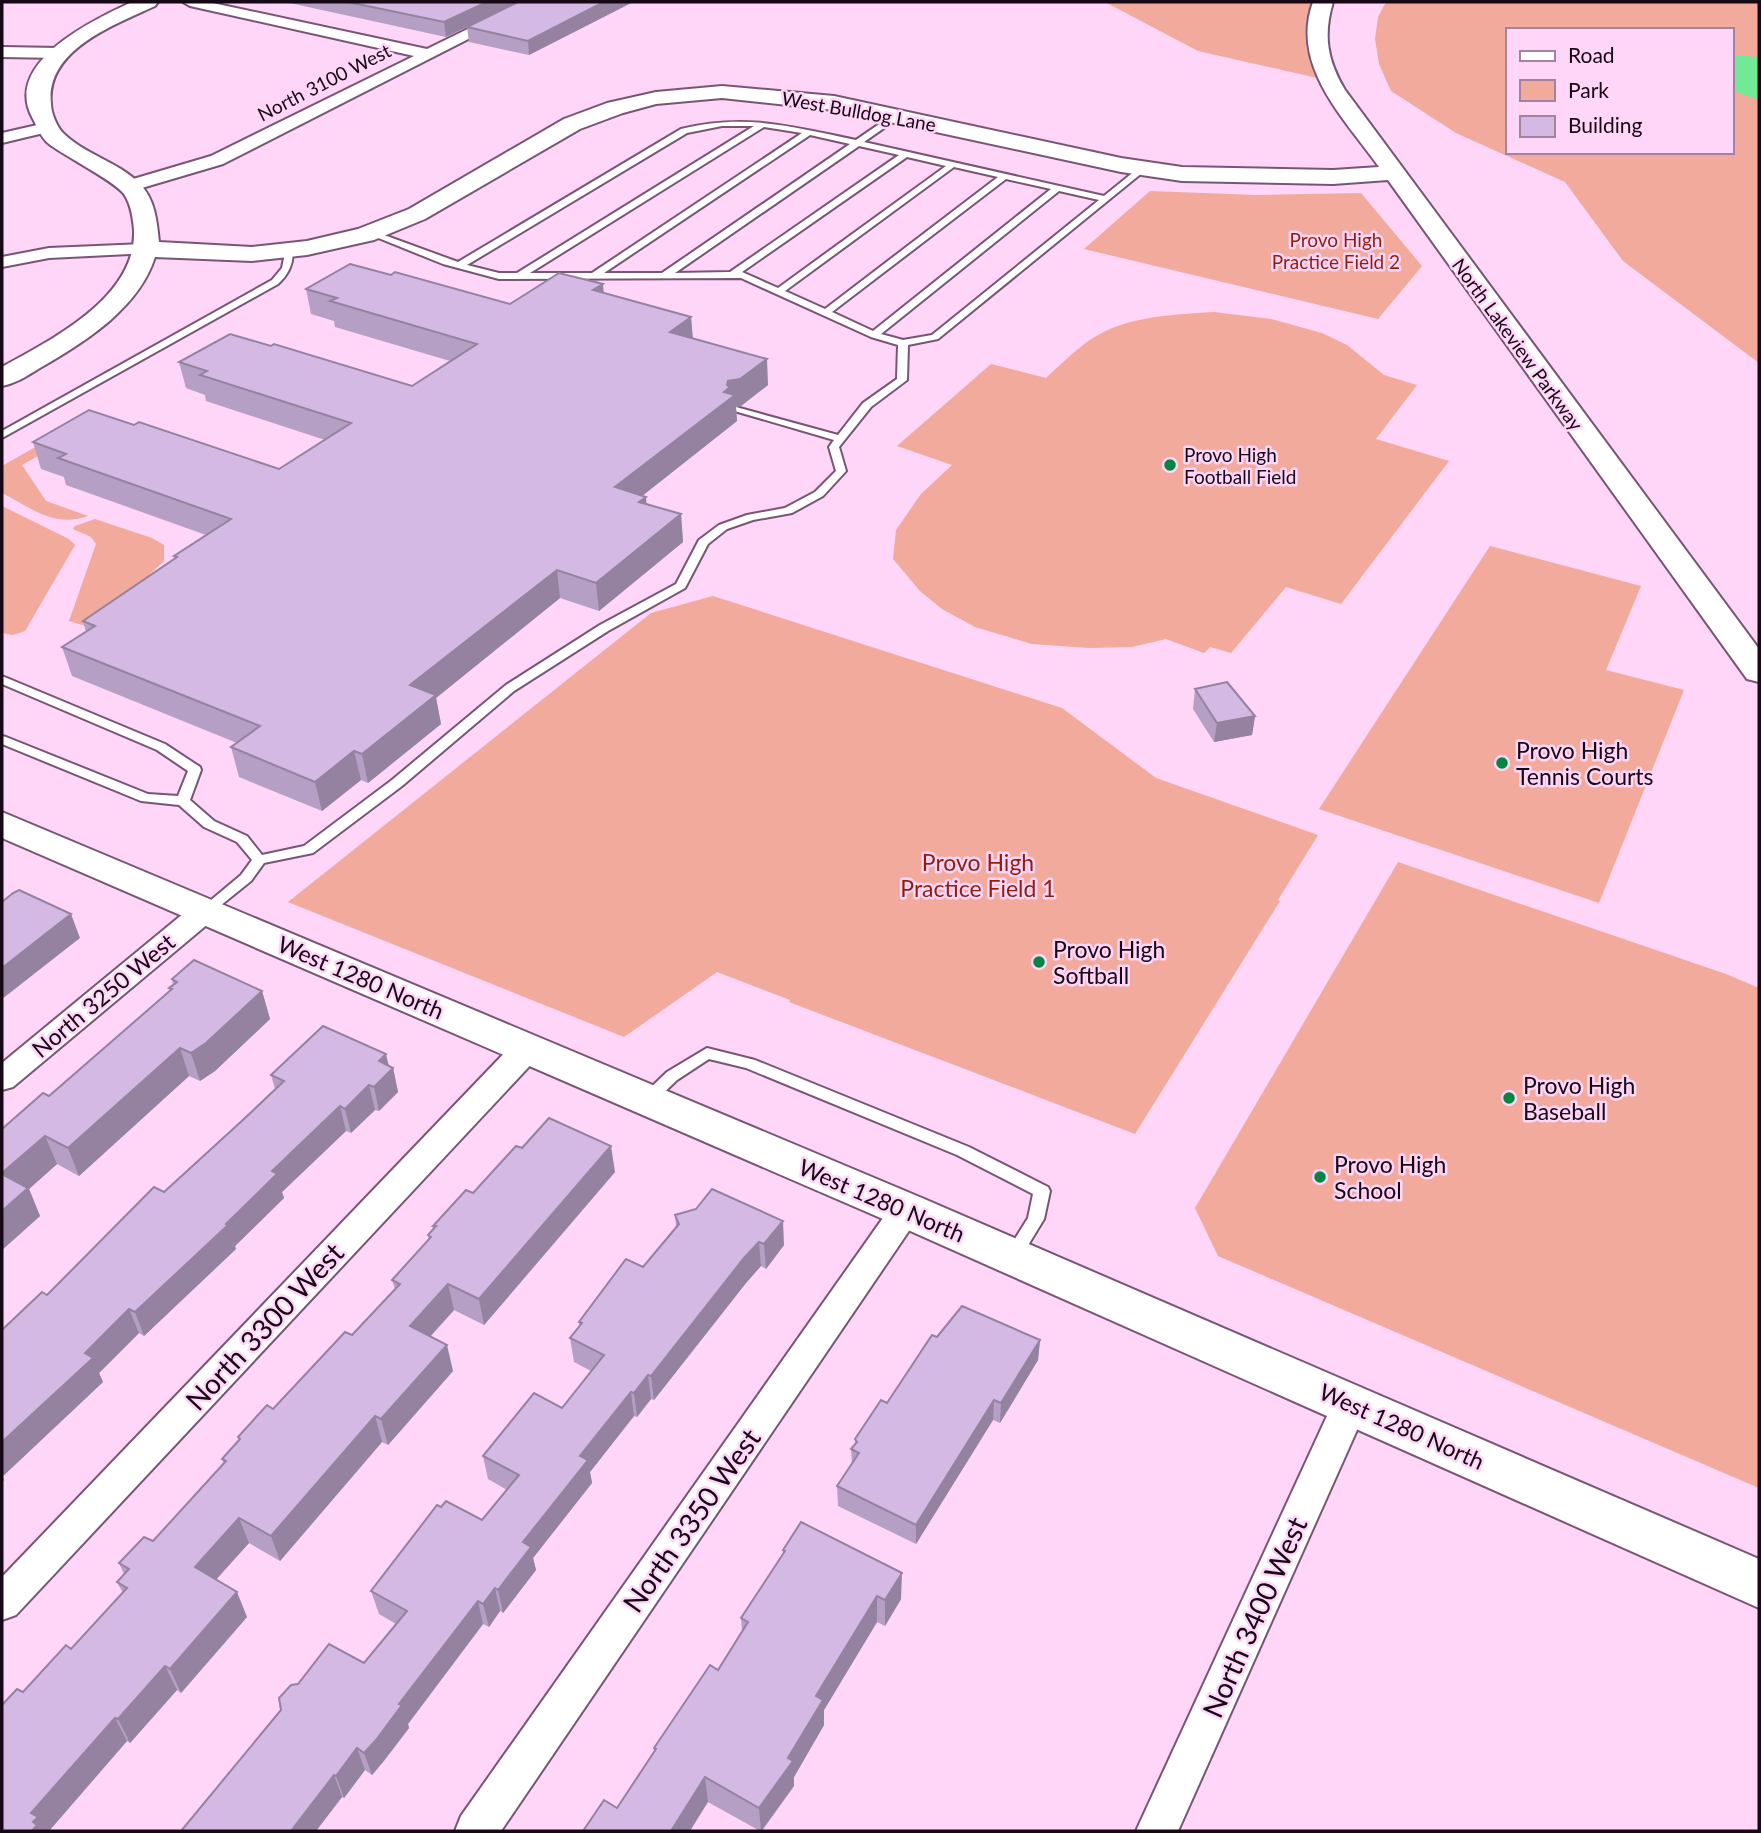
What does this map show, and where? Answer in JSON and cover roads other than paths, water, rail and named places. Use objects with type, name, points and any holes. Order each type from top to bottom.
[{"type":"street","points":[[2,378],[72,338],[114,305],[135,275],[149,233],[138,195],[129,186],[54,137],[46,128],[35,102],[35,85],[41,70],[82,35],[148,2]]},
{"type":"street","points":[[190,2],[426,54]]},
{"type":"street","name":"North 3100 West","points":[[129,186],[217,160],[534,2]]},
{"type":"street","name":"North Lakeview Parkway","points":[[1323,2],[1315,28],[1315,41],[1321,65],[1335,91],[1392,173],[1759,672]]},
{"type":"street","points":[[2,52],[58,53]]},
{"type":"street","name":"West Bulldog Lane","points":[[144,249],[252,254],[289,250],[370,233],[417,214],[572,124],[615,108],[656,98],[722,92],[834,103],[1182,174],[1333,177],[1392,173]]},
{"type":"street","points":[[2,138],[46,128]]},
{"type":"street","points":[[2,262],[74,251],[144,249]]},
{"type":"street","name":"West 1280 North","points":[[2,824],[1013,1256],[1759,1584]]},
{"type":"street","name":"North 3250 West","points":[[2,1079],[205,911]]},
{"type":"street","name":"North 3300 West","points":[[2,1603],[527,1049]]},
{"type":"street","name":"North 3350 West","points":[[476,1831],[906,1210]]},
{"type":"street","name":"North 3400 West","points":[[1157,1831],[1351,1403]]},
{"type":"lane","points":[[664,276],[897,116]]},
{"type":"lane","points":[[459,266],[684,131],[724,122],[764,124],[809,132],[1106,199]]},
{"type":"lane","points":[[518,277],[764,124]]},
{"type":"lane","points":[[590,277],[809,132]]},
{"type":"lane","points":[[732,275],[906,154]]},
{"type":"lane","points":[[778,292],[953,164]]},
{"type":"lane","points":[[370,233],[459,266],[499,276],[742,275],[874,335],[903,343],[935,337],[1144,168]]},
{"type":"lane","points":[[825,313],[1005,176]]},
{"type":"lane","points":[[874,335],[1058,188]]},
{"type":"lane","points":[[2,435],[275,282],[282,276],[289,262],[289,250]]},
{"type":"lane","points":[[205,911],[246,878],[259,860],[308,850],[397,783],[510,688],[604,628],[681,586],[703,542],[723,527],[751,517],[788,511],[819,494],[841,471],[834,447],[867,405],[902,380],[903,343]]},
{"type":"lane","points":[[736,410],[841,439]]},
{"type":"lane","points":[[2,680],[161,747],[195,770],[183,801]]},
{"type":"lane","points":[[2,740],[146,798],[183,801],[209,824],[242,839],[259,860]]},
{"type":"lane","points":[[647,1100],[672,1076],[707,1053],[750,1064],[962,1151],[1042,1191],[1036,1219],[1013,1256]]},
{"type":"place","name":"Provo High Football Field","points":[[1170,465]]},
{"type":"place","name":"Provo High Tennis Courts","points":[[1502,763]]},
{"type":"place","name":"Provo High Softball","points":[[1039,962]]},
{"type":"place","name":"Provo High Baseball","points":[[1509,1098]]},
{"type":"place","name":"Provo High School","points":[[1320,1177]]},
{"type":"park label","name":"Provo High Practice Field 2","points":[[1336,250]]},
{"type":"park label","name":"Provo High Practice Field 1","points":[[978,875]]}]
